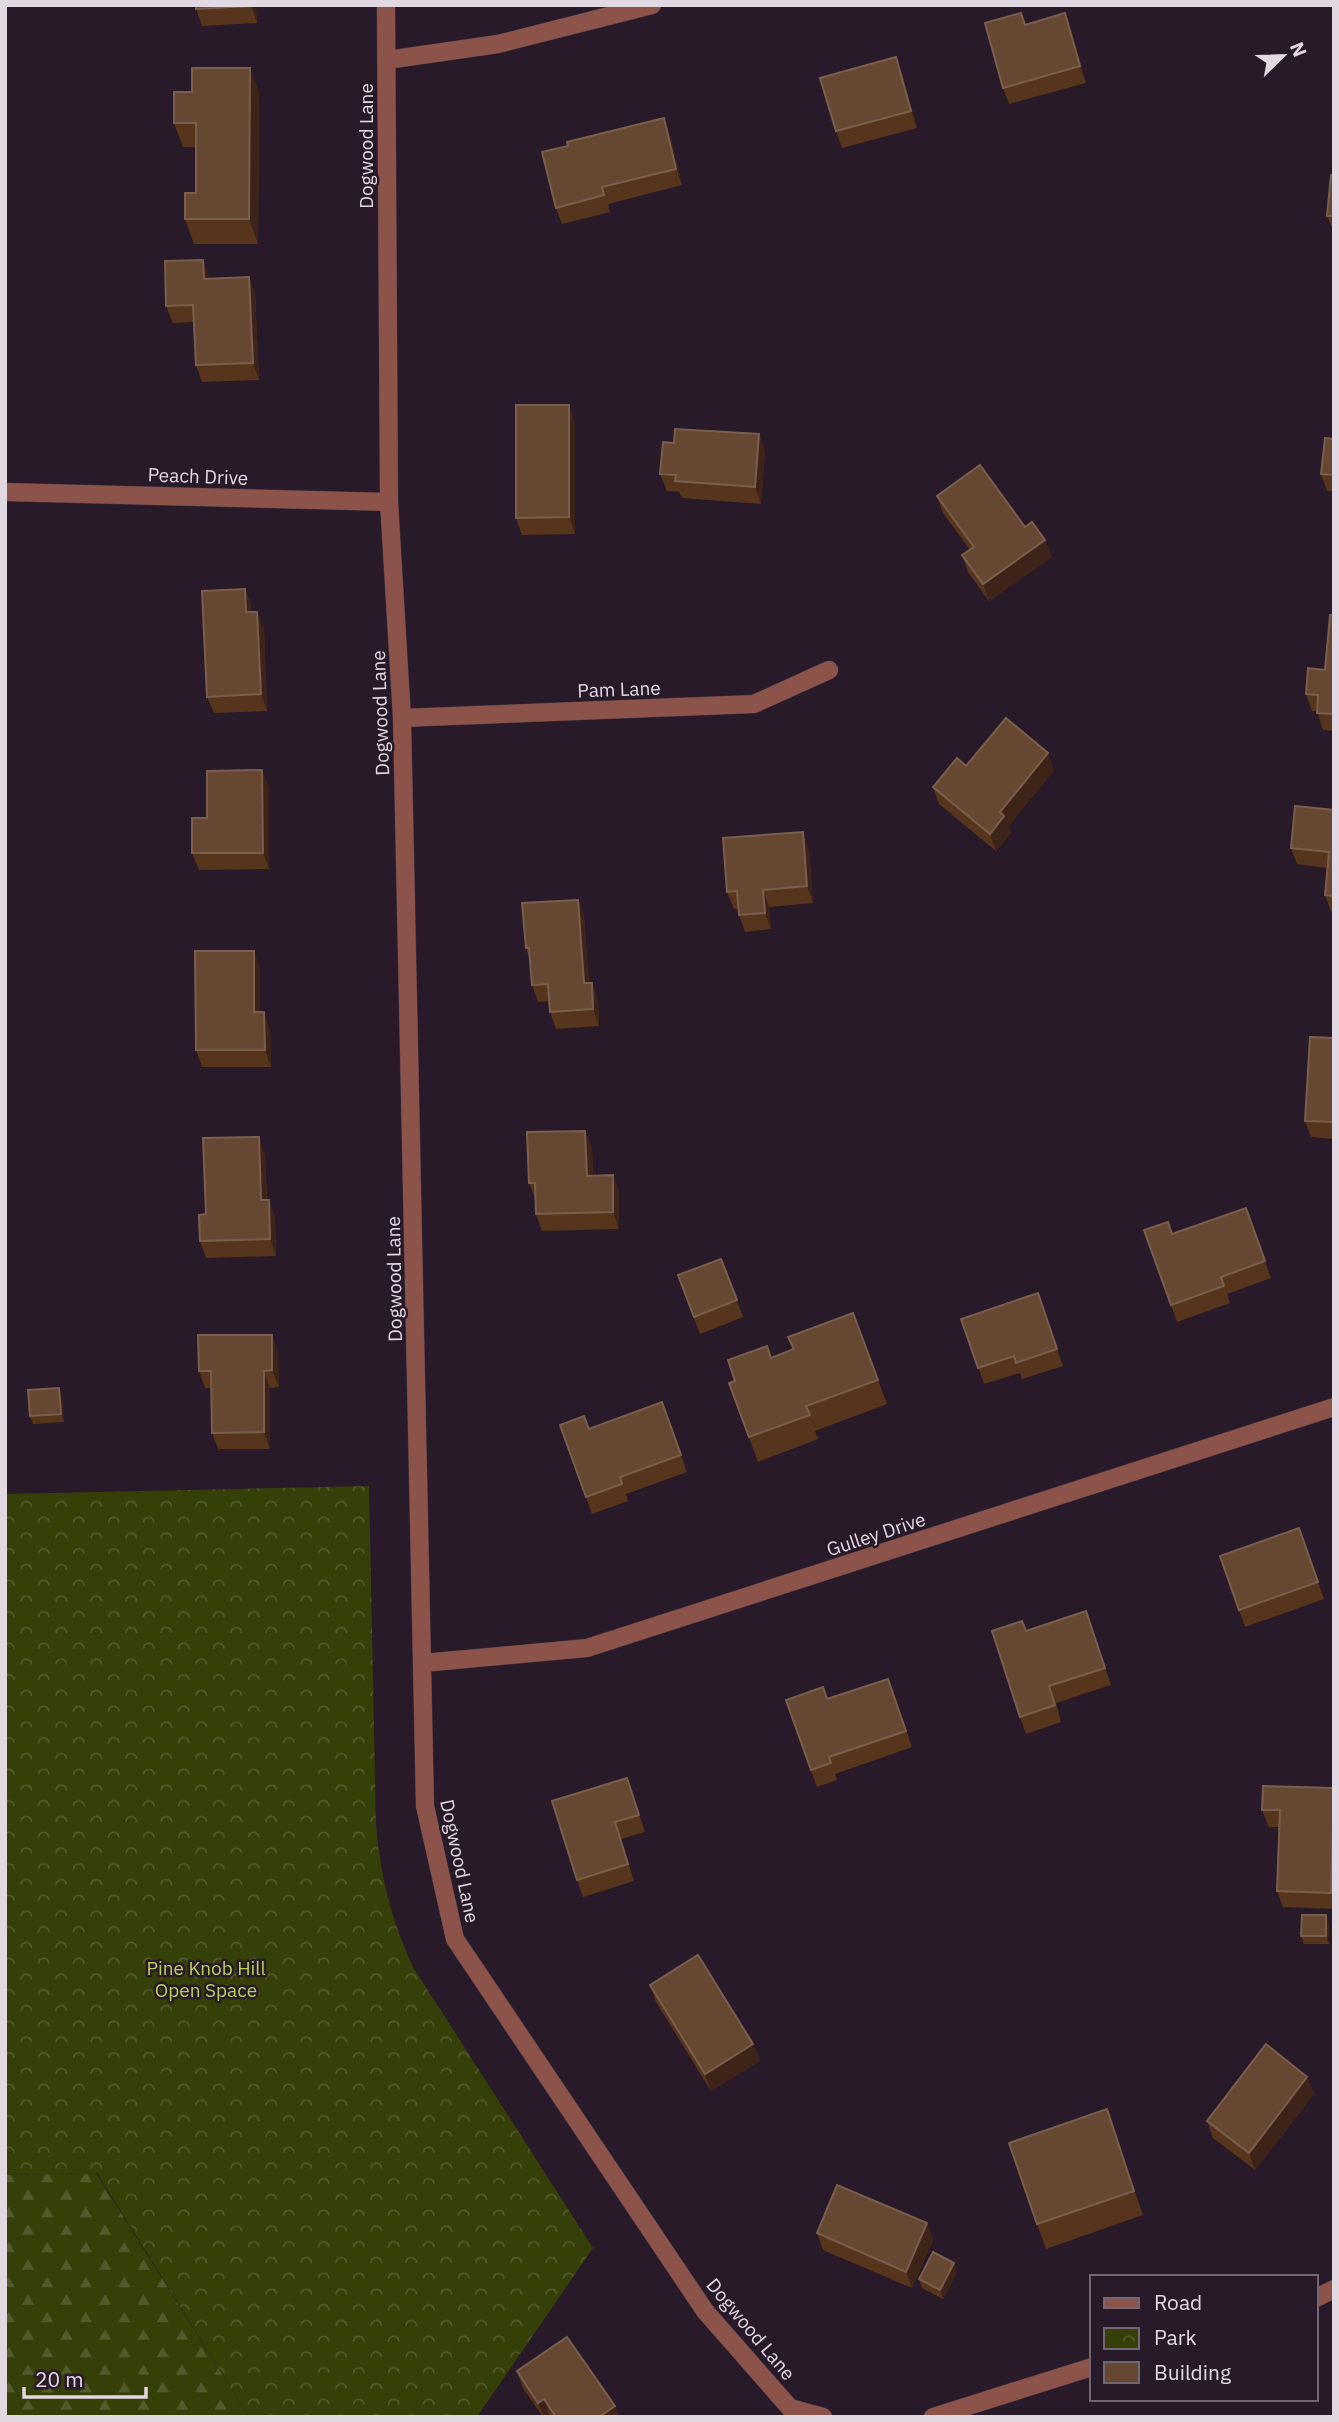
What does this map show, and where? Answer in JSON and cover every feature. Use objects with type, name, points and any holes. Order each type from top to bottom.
[{"type":"street","name":"Dogwood Lane","points":[[386,5],[389,502],[402,718],[425,1806],[455,1939],[705,2311],[790,2407],[823,2417]]},
{"type":"street","points":[[387,60],[498,44],[652,5]]},
{"type":"street","name":"Peach Drive","points":[[5,492],[389,502]]},
{"type":"street","name":"Pam Lane","points":[[402,718],[754,705],[829,670]]},
{"type":"street","name":"Gulley Drive","points":[[423,1663],[587,1648],[1334,1407]]},
{"type":"street","points":[[1318,2297],[1334,2289]]},
{"type":"street","points":[[933,2417],[1090,2368]]},
{"type":"green space","name":"Pine Knob Hill Open Space","points":[[369,1486],[376,1826],[384,1881],[393,1915],[413,1967],[593,2248],[477,2417],[249,2417],[97,2173],[5,2175],[5,1494]]},
{"type":"green space","points":[[96,2173],[249,2417],[5,2417],[5,2175]]},
{"type":"building","points":[[196,5],[251,5],[251,6],[196,9]]},
{"type":"building","points":[[1021,13],[1025,25],[1065,13],[1080,66],[1003,88],[985,23]]},
{"type":"building","points":[[896,57],[911,111],[836,131],[820,78]]},
{"type":"building","points":[[192,68],[250,68],[249,219],[185,219],[185,193],[196,193],[196,123],[174,123],[174,92],[192,92]]},
{"type":"building","points":[[664,118],[676,169],[602,187],[604,195],[556,208],[542,152],[568,146],[567,142]]},
{"type":"building","points":[[1331,175],[1334,175],[1334,216],[1327,216]]},
{"type":"building","points":[[203,260],[204,279],[249,277],[253,363],[196,365],[193,305],[166,306],[165,261]]},
{"type":"building","points":[[516,405],[569,405],[569,517],[516,518]]},
{"type":"building","points":[[675,429],[759,434],[755,487],[675,481],[676,475],[660,474],[663,442],[674,443]]},
{"type":"building","points":[[1325,438],[1334,439],[1334,475],[1321,474]]},
{"type":"building","points":[[980,465],[1025,527],[1032,522],[1045,540],[983,584],[962,555],[974,547],[937,496]]},
{"type":"building","points":[[245,589],[246,612],[257,612],[261,694],[207,697],[202,591]]},
{"type":"building","points":[[1330,615],[1334,615],[1334,714],[1317,713],[1318,695],[1306,694],[1308,668],[1325,670]]},
{"type":"building","points":[[1006,718],[1048,753],[1000,812],[1004,816],[990,834],[933,787],[957,758],[966,766]]},
{"type":"building","points":[[262,770],[263,853],[192,853],[192,818],[207,818],[207,771]]},
{"type":"building","points":[[1295,806],[1334,810],[1334,896],[1325,895],[1329,852],[1291,848]]},
{"type":"building","points":[[803,832],[807,886],[763,890],[765,913],[739,915],[737,891],[727,892],[723,838]]},
{"type":"building","points":[[578,900],[584,983],[592,983],[593,1009],[550,1012],[548,984],[532,985],[522,903]]},
{"type":"building","points":[[195,951],[254,951],[254,1012],[264,1012],[265,1050],[196,1050]]},
{"type":"building","points":[[1310,1037],[1334,1038],[1334,1122],[1305,1121]]},
{"type":"building","points":[[585,1131],[587,1176],[613,1175],[613,1212],[536,1214],[535,1183],[529,1183],[527,1132]]},
{"type":"building","points":[[259,1137],[261,1200],[269,1200],[270,1239],[200,1241],[199,1215],[206,1214],[203,1138]]},
{"type":"building","points":[[1246,1208],[1265,1261],[1221,1277],[1224,1286],[1171,1305],[1144,1230],[1168,1222],[1172,1234]]},
{"type":"building","points":[[721,1259],[737,1300],[694,1317],[678,1275]]},
{"type":"building","points":[[1038,1293],[1057,1349],[1016,1363],[1014,1356],[978,1368],[961,1319]]},
{"type":"building","points":[[853,1313],[878,1380],[806,1406],[810,1415],[749,1437],[729,1383],[735,1381],[728,1360],[767,1346],[771,1358],[794,1349],[788,1337]]},
{"type":"building","points":[[198,1335],[272,1335],[272,1370],[264,1371],[264,1432],[212,1433],[211,1371],[199,1371]]},
{"type":"building","points":[[59,1388],[61,1414],[30,1416],[28,1390]]},
{"type":"building","points":[[662,1402],[681,1455],[620,1477],[622,1484],[586,1497],[560,1425],[584,1416],[589,1429]]},
{"type":"building","points":[[1299,1528],[1318,1582],[1239,1610],[1220,1556]]},
{"type":"building","points":[[1086,1611],[1105,1668],[1049,1686],[1055,1705],[1020,1717],[992,1631],[1022,1621],[1026,1631]]},
{"type":"building","points":[[888,1679],[906,1731],[829,1757],[831,1763],[811,1770],[786,1700],[823,1687],[827,1699]]},
{"type":"building","points":[[627,1778],[639,1815],[615,1822],[628,1864],[577,1880],[552,1801]]},
{"type":"building","points":[[1263,1786],[1334,1788],[1331,1893],[1277,1891],[1280,1810],[1262,1810]]},
{"type":"building","points":[[1302,1915],[1326,1915],[1326,1936],[1301,1936]]},
{"type":"building","points":[[698,1955],[753,2044],[705,2074],[650,1985]]},
{"type":"building","points":[[1266,2044],[1307,2077],[1249,2153],[1207,2121]]},
{"type":"building","points":[[1107,2109],[1134,2191],[1037,2224],[1009,2143]]},
{"type":"building","points":[[837,2185],[927,2223],[906,2272],[817,2233]]},
{"type":"building","points":[[933,2252],[954,2263],[940,2290],[919,2279]]},
{"type":"building","points":[[567,2337],[615,2406],[599,2417],[556,2417],[544,2399],[538,2403],[517,2371]]}]
